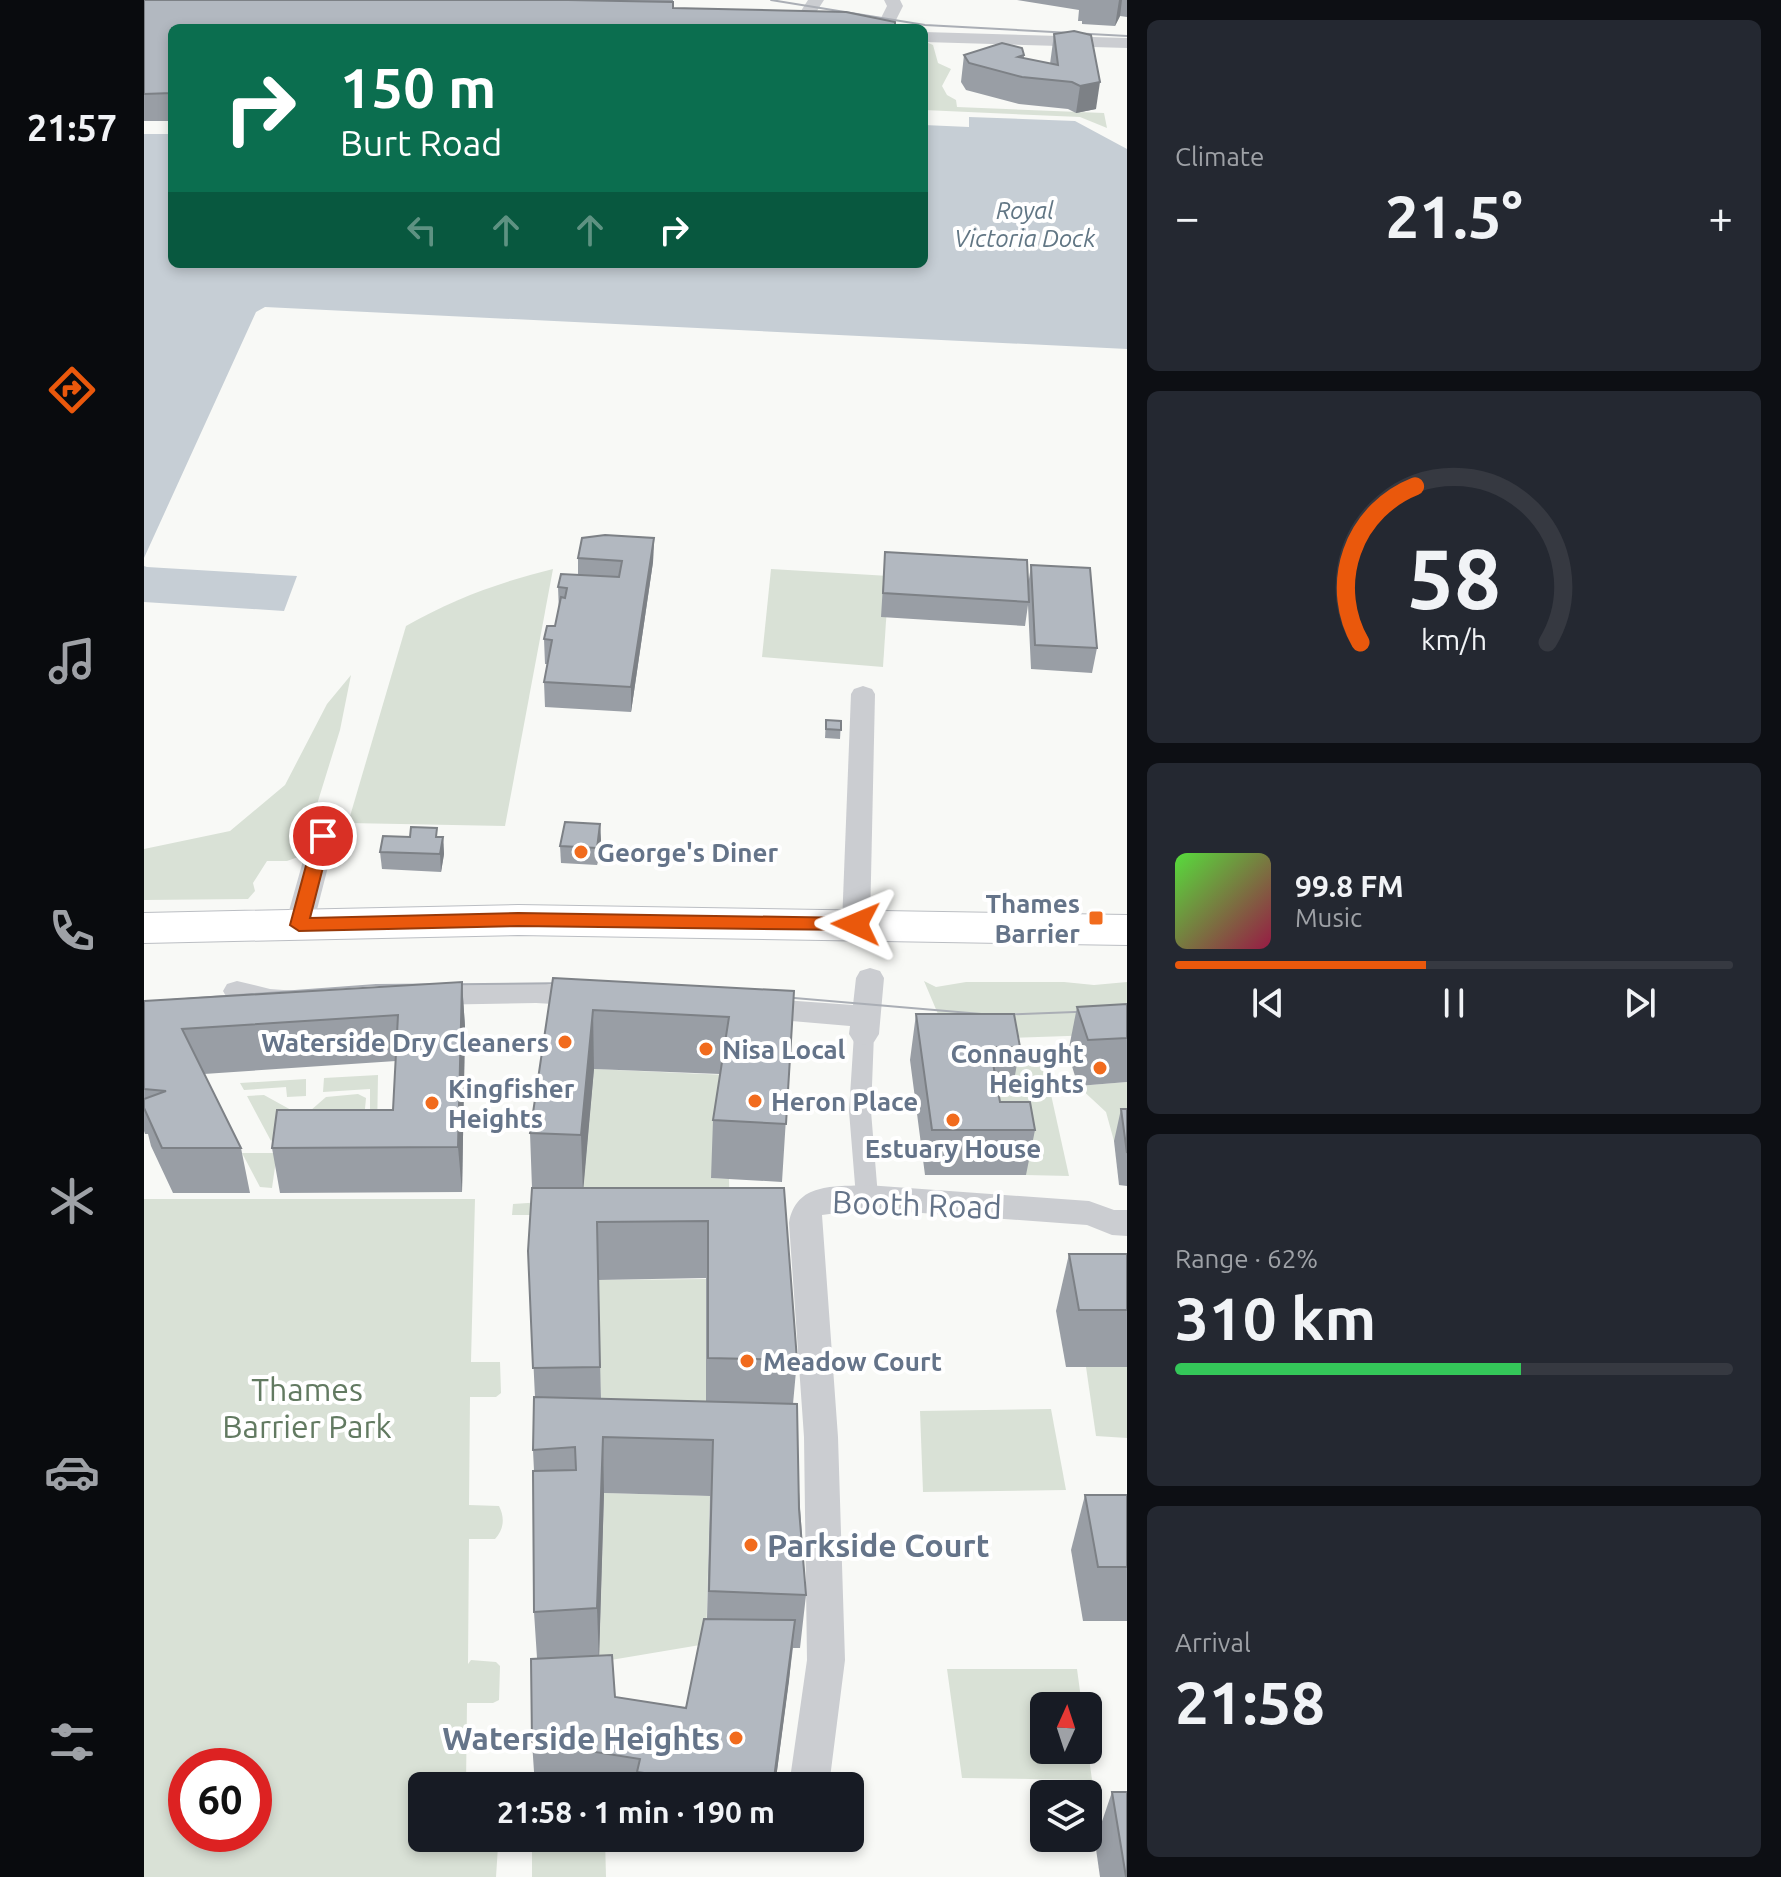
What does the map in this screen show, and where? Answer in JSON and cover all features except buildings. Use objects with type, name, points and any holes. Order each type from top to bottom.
[{"type":"main road","points":[[144,928],[518,920],[1127,930]]},
{"type":"street","points":[[888,24],[895,6],[892,0]]},
{"type":"street","points":[[813,2],[807,14],[815,24]]},
{"type":"street","points":[[928,37],[1127,43]]},
{"type":"street","points":[[856,924],[863,694]]},
{"type":"street","points":[[299,925],[323,836]]},
{"type":"street","points":[[867,1197],[860,1111],[870,978]]},
{"type":"street","points":[[237,991],[270,999],[318,998]]},
{"type":"street","points":[[398,995],[536,993],[612,998]]},
{"type":"street","points":[[735,1006],[865,1025]]},
{"type":"street","name":"Booth Road","points":[[811,1772],[826,1660],[821,1437],[805,1223],[807,1210],[817,1201],[867,1197],[1089,1213],[1112,1222],[1127,1223]]},
{"type":"green space","points":[[928,43],[933,45],[938,63],[951,69],[942,86],[947,95],[956,100],[957,107],[1104,113],[1107,128],[1080,117],[928,110]]},
{"type":"green space","points":[[553,569],[505,826],[348,823],[406,626],[477,592]]},
{"type":"green space","points":[[771,569],[889,576],[883,667],[762,657]]},
{"type":"green space","points":[[351,675],[340,730],[301,856],[287,861],[267,861],[253,883],[255,891],[248,899],[144,900],[144,849],[230,831],[285,785],[327,704]]},
{"type":"green space","points":[[924,981],[936,987],[966,982],[1094,985],[1127,982],[1127,1034],[949,1040]]},
{"type":"green space","points":[[1006,1059],[1044,1063],[1069,1176],[1026,1175],[983,1093]]},
{"type":"green space","points":[[594,1069],[727,1075],[711,1178],[729,1179],[730,1215],[512,1215],[513,1204],[573,1200],[604,1192],[605,1187],[583,1188]]},
{"type":"green space","points":[[378,1075],[377,1133],[370,1134],[370,1089],[323,1092],[324,1078]]},
{"type":"green space","points":[[306,1079],[306,1096],[287,1097],[286,1087],[244,1090],[240,1083]]},
{"type":"green space","points":[[1127,1082],[1127,1142],[1114,1141],[1106,1112],[1078,1086]]},
{"type":"green space","points":[[358,1094],[366,1098],[363,1131],[310,1111],[326,1097]]},
{"type":"green space","points":[[264,1095],[302,1116],[293,1119],[271,1141],[247,1096]]},
{"type":"green space","points":[[242,1153],[277,1153],[272,1188],[260,1187]]},
{"type":"green space","name":"Thames Barrier Park","points":[[144,1199],[475,1199],[471,1362],[500,1362],[501,1393],[496,1397],[470,1397],[469,1505],[499,1506],[503,1519],[495,1539],[469,1539],[468,1664],[471,1660],[496,1662],[500,1666],[499,1700],[493,1703],[467,1703],[466,1772],[408,1772],[408,1852],[498,1852],[496,1877],[144,1877]]},
{"type":"green space","points":[[706,1279],[706,1414],[601,1423],[598,1280]]},
{"type":"green space","points":[[1086,1367],[1127,1367],[1127,1438],[1096,1436]]},
{"type":"green space","points":[[1051,1409],[1066,1490],[923,1492],[920,1411]]},
{"type":"green space","points":[[604,1493],[710,1496],[706,1644],[599,1662]]},
{"type":"green space","points":[[947,1669],[1077,1669],[1080,1692],[1030,1692],[1030,1764],[1090,1764],[1092,1780],[962,1778]]},
{"type":"green space","points":[[532,1852],[605,1852],[606,1877],[532,1877]]},
{"type":"water","name":"Royal Victoria Dock","points":[[969,117],[1075,121],[1127,149],[1127,349],[265,307],[256,312],[144,558],[144,134],[168,134],[168,268],[928,268],[928,125],[969,127]]},
{"type":"water","points":[[144,566],[297,576],[284,611],[144,602]]},
{"type":"tram line","points":[[771,0],[919,24]]},
{"type":"tram line","points":[[928,25],[1127,36]]},
{"type":"tram line","points":[[144,1002],[376,985],[575,983]]},
{"type":"tram line","points":[[771,996],[993,1015],[1127,1010]]},
{"type":"place","name":"George's Diner","points":[[581,852]]},
{"type":"place","name":"Thames Barrier","points":[[1096,918]]},
{"type":"place","name":"Waterside Dry Cleaners","points":[[565,1042]]},
{"type":"place","name":"Nisa Local","points":[[706,1049]]},
{"type":"place","name":"Connaught Heights","points":[[1100,1068]]},
{"type":"place","name":"Heron Place","points":[[755,1101]]},
{"type":"place","name":"Kingfisher Heights","points":[[432,1103]]},
{"type":"place","name":"Estuary House","points":[[953,1120]]},
{"type":"place","name":"Meadow Court","points":[[747,1361]]},
{"type":"place","name":"Parkside Court","points":[[751,1545]]},
{"type":"place","name":"Waterside Heights","points":[[736,1738]]},
{"type":"route","points":[[323,836],[299,925],[518,920],[856,924]]}]
